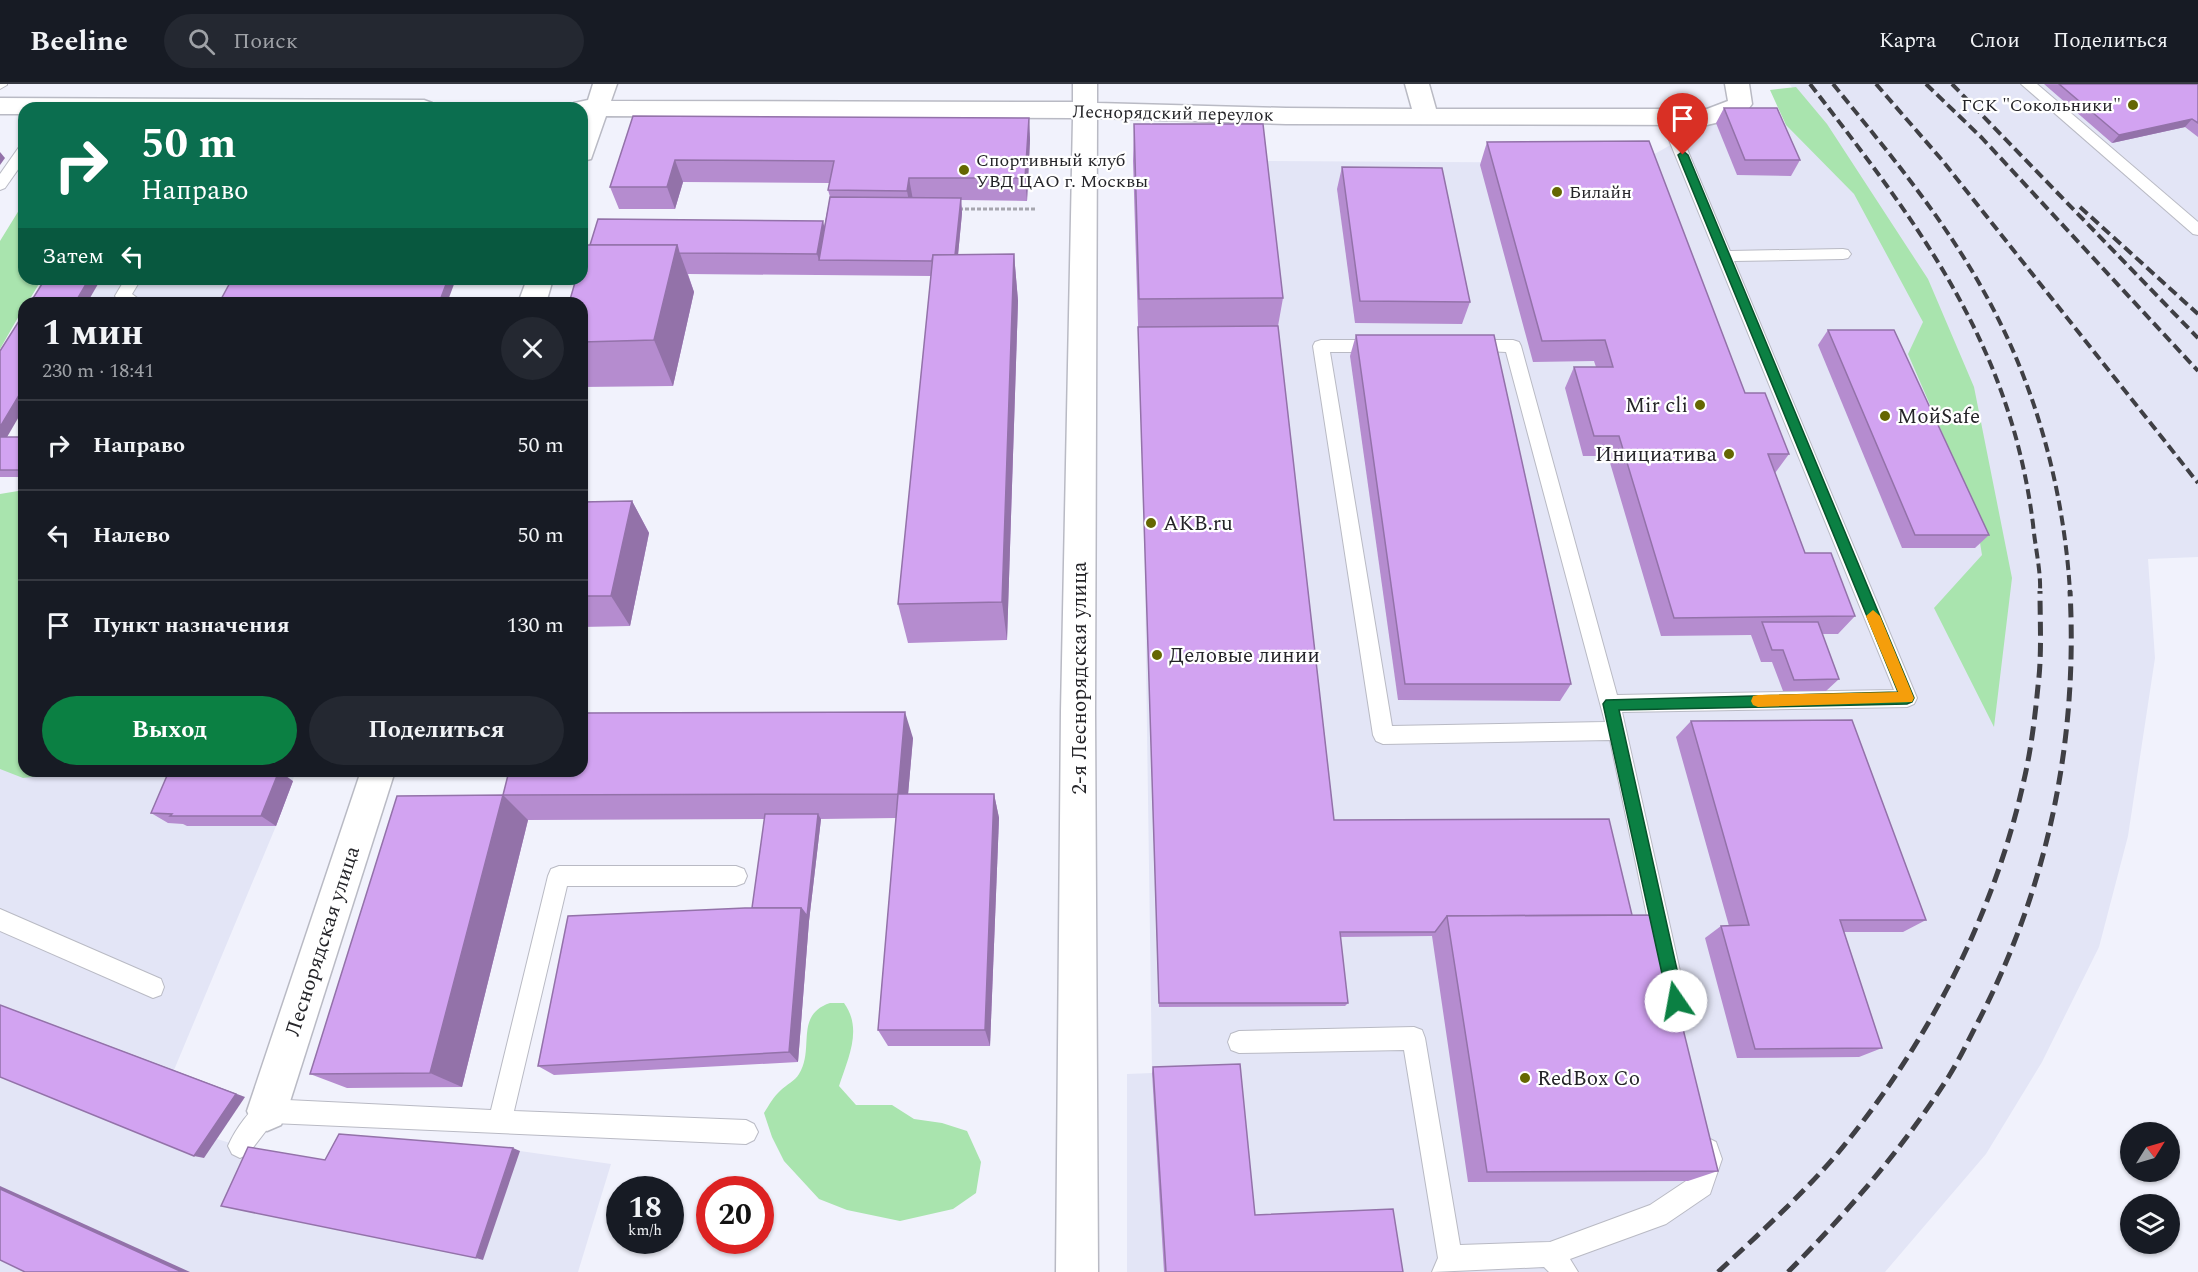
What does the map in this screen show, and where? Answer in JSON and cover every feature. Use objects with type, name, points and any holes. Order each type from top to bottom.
[{"type":"street","points":[[589,108],[604,84]]},
{"type":"street","points":[[1417,84],[1426,117]]},
{"type":"street","name":"Леснорядский переулок","points":[[589,108],[1084,97],[1286,116],[1667,118],[1707,117],[1727,112],[1740,104],[1737,84]]},
{"type":"street","name":"2-я Леснорядская улица","points":[[1077,1272],[1078,711],[1084,97]]},
{"type":"street","points":[[0,106],[18,106]]},
{"type":"street","name":"Леснорядская улица","points":[[267,1111],[376,777]]},
{"type":"lane","points":[[2028,84],[2197,228]]},
{"type":"lane","points":[[1610,704],[1907,698],[1667,118]]},
{"type":"lane","points":[[0,184],[18,158]]},
{"type":"lane","points":[[1725,256],[1843,254]]},
{"type":"lane","points":[[1400,346],[1321,346],[1383,735],[1618,731]]},
{"type":"lane","points":[[1456,346],[1513,346],[1618,731],[1682,1032]]},
{"type":"lane","points":[[500,1122],[559,876],[736,876]]},
{"type":"lane","points":[[0,920],[153,987]]},
{"type":"lane","points":[[1239,1042],[1414,1038],[1448,1265],[1558,1263],[1657,1215],[1701,1185],[1710,1159],[1702,1124]]},
{"type":"lane","points":[[240,1146],[267,1111],[746,1132]]},
{"type":"path","points":[[950,209],[1037,209]]},
{"type":"shaded area","points":[[1789,84],[2198,84],[2198,557],[2148,559],[2155,658],[2128,836],[2099,947],[2042,1062],[1986,1154],[1885,1272],[1127,1272],[1127,1074],[1152,1073],[1144,522],[1258,161],[1639,163],[1714,120],[1826,124]]},
{"type":"shaded area","points":[[53,285],[454,285],[448,297],[46,297]]},
{"type":"shaded area","points":[[0,590],[18,726],[18,777],[294,777],[276,826],[174,1070],[245,1097],[217,1139],[240,1146],[333,1162],[347,1137],[520,1151],[611,1164],[578,1272],[0,1272]]},
{"type":"green space","points":[[1796,87],[1827,124],[1928,279],[1974,387],[2012,578],[1994,727],[1934,608],[1982,555],[1974,506],[1908,354],[1923,322],[1854,194],[1786,125],[1770,90]]},
{"type":"green space","points":[[18,212],[18,285],[38,285],[31,297],[18,297],[18,318],[0,349],[0,241]]},
{"type":"green space","points":[[18,491],[18,776],[0,769],[0,494]]},
{"type":"green space","points":[[830,1003],[844,1003],[850,1013],[852,1044],[839,1086],[856,1105],[892,1105],[914,1119],[942,1123],[967,1131],[981,1162],[976,1193],[953,1209],[900,1221],[847,1210],[819,1199],[784,1161],[772,1137],[764,1113],[776,1095],[799,1074],[806,1054],[807,1034],[812,1016],[819,1008]]},
{"type":"building","name":"ГСК \"Сокольники\"","points":[[2059,84],[2198,84],[2198,123],[2192,119],[2119,135]]},
{"type":"building","points":[[1724,108],[1777,108],[1800,160],[1745,160]]},
{"type":"building","points":[[633,116],[1029,118],[1025,178],[909,178],[907,191],[828,190],[834,161],[675,160],[667,187],[610,187]]},
{"type":"building","points":[[1134,124],[1263,124],[1283,298],[1139,299]]},
{"type":"building","points":[[1649,141],[1745,393],[1765,393],[1789,454],[1768,454],[1805,553],[1831,553],[1855,616],[1674,618],[1619,436],[1594,436],[1574,367],[1613,367],[1605,340],[1542,341],[1487,142]]},
{"type":"building","points":[[1342,167],[1442,168],[1470,302],[1360,301]]},
{"type":"building","points":[[830,197],[961,198],[955,255],[933,255],[932,261],[819,260]]},
{"type":"building","points":[[598,219],[823,221],[817,254],[679,253],[677,245],[590,245]]},
{"type":"building","points":[[588,245],[677,245],[654,340],[588,342],[588,297],[571,297],[574,285],[588,285]]},
{"type":"building","points":[[1014,254],[1002,602],[898,604],[933,255]]},
{"type":"building","points":[[41,285],[86,285],[78,297],[34,297]]},
{"type":"building","points":[[229,285],[446,285],[441,297],[222,297]]},
{"type":"building","points":[[18,322],[18,397],[0,427],[0,351]]},
{"type":"building","points":[[1278,326],[1334,820],[1609,819],[1632,915],[1447,916],[1435,932],[1340,932],[1348,1003],[1159,1003],[1138,327]]},
{"type":"building","points":[[1828,330],[1894,330],[1989,535],[1915,535]]},
{"type":"building","points":[[1356,335],[1494,335],[1571,684],[1405,684]]},
{"type":"building","points":[[0,437],[18,437],[18,470],[0,470]]},
{"type":"building","points":[[632,501],[611,596],[588,596],[588,502]]},
{"type":"building","points":[[1762,622],[1818,622],[1839,679],[1794,680],[1783,650],[1772,650]]},
{"type":"building","points":[[905,712],[898,794],[503,795],[508,777],[588,777],[588,713]]},
{"type":"building","points":[[1852,720],[1926,920],[1840,920],[1882,1048],[1755,1049],[1721,926],[1749,925],[1691,721]]},
{"type":"building","points":[[166,777],[277,777],[261,816],[170,816],[172,814],[151,813]]},
{"type":"building","points":[[898,794],[994,794],[985,1030],[878,1030]]},
{"type":"building","points":[[503,795],[430,1073],[310,1074],[397,796]]},
{"type":"building","points":[[765,814],[818,814],[807,916],[801,908],[752,908]]},
{"type":"building","points":[[745,908],[801,908],[789,1052],[538,1066],[568,916]]},
{"type":"building","points":[[1655,915],[1718,1171],[1487,1172],[1447,916]]},
{"type":"building","points":[[0,1005],[236,1094],[194,1156],[0,1077]]},
{"type":"building","points":[[1240,1064],[1255,1215],[1393,1209],[1403,1272],[1166,1272],[1153,1067]]},
{"type":"building","points":[[339,1134],[513,1148],[476,1258],[221,1206],[248,1147],[325,1160]]},
{"type":"building","points":[[0,1189],[182,1272],[25,1272],[0,1260]]},
{"type":"railway","points":[[1718,1272],[1794,1200],[1837,1154],[1900,1070],[1953,978],[1995,881],[2011,831],[2029,757],[2039,674],[2039,567],[2021,459],[2004,398],[1981,342],[1953,288],[1922,237],[1887,186],[1810,84]]},
{"type":"railway","points":[[1833,84],[1896,162],[1955,243],[2006,335],[2021,370],[2045,442],[2062,517],[2070,592]]},
{"type":"railway","points":[[1876,84],[1942,160],[2198,483]]},
{"type":"railway","points":[[1926,84],[1982,138],[2198,371]]},
{"type":"railway","points":[[1952,84],[2198,338]]},
{"type":"railway","points":[[2080,207],[2198,314]]},
{"type":"railway","points":[[1788,1272],[1874,1178],[1932,1102],[1961,1055],[2003,969],[2040,865],[2063,757],[2069,702],[2070,591]]},
{"type":"slow traffic","points":[[1758,701],[1907,698],[1873,616]]},
{"type":"place","name":"ГСК \"Сокольники\"","points":[[2133,105]]},
{"type":"place","name":"Спортивный клуб УВД ЦАО г. Москвы","points":[[964,170]]},
{"type":"place","name":"Билайн","points":[[1557,192]]},
{"type":"place","name":"Mir cli","points":[[1700,405]]},
{"type":"place","name":"МойSafe","points":[[1885,416]]},
{"type":"place","name":"Инициатива","points":[[1729,454]]},
{"type":"place","name":"AKB.ru","points":[[1151,523]]},
{"type":"place","name":"Деловые линии","points":[[1157,655]]},
{"type":"place","name":"RedBox Co","points":[[1525,1078]]},
{"type":"route","points":[[1676,1001],[1618,731],[1610,704],[1907,698],[1683,155]]}]
